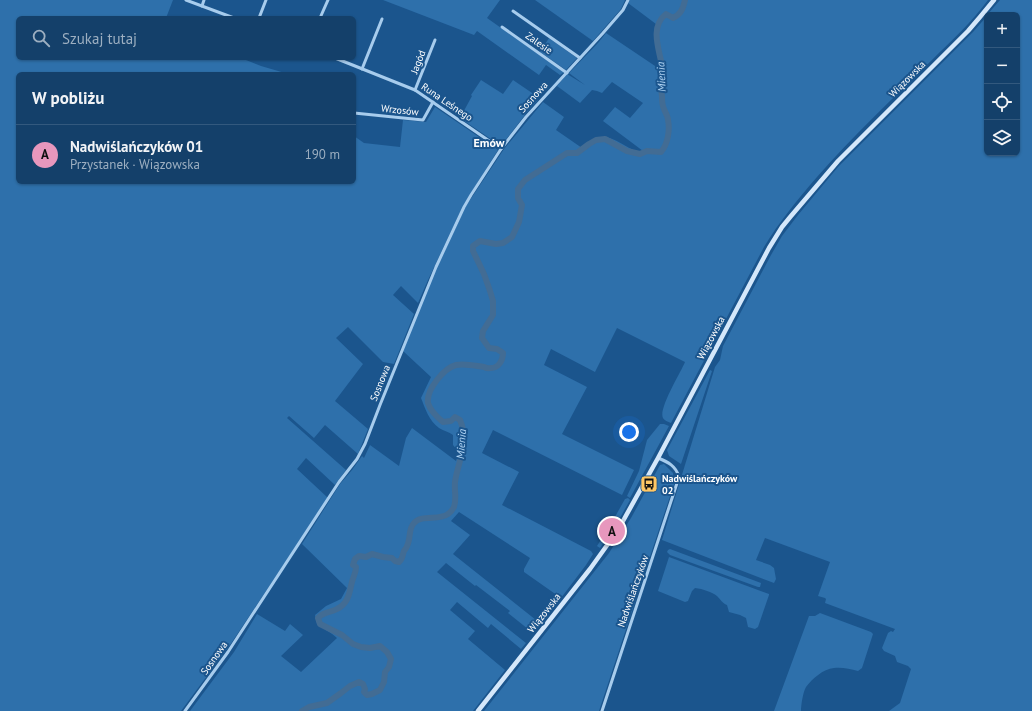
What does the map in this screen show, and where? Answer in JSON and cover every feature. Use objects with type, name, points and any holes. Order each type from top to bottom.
[{"type":"main road","name":"Wiązowska","points":[[478,711],[590,569],[627,516],[769,248],[786,222],[838,161],[968,31],[994,0]]},
{"type":"street","points":[[186,0],[229,16]]},
{"type":"street","points":[[202,6],[204,0]]},
{"type":"street","points":[[260,16],[266,0]]},
{"type":"street","points":[[321,16],[328,0]]},
{"type":"street","name":"Sosnowa","points":[[185,711],[228,652],[339,482],[357,459],[365,444],[436,266],[464,207],[486,171],[526,117],[603,33],[623,10],[628,0]]},
{"type":"street","points":[[514,11],[580,58]]},
{"type":"street","points":[[362,69],[382,19]]},
{"type":"street","name":"Zalesie","points":[[502,27],[566,72]]},
{"type":"street","name":"Jagód","points":[[416,90],[435,40]]},
{"type":"street","name":"Runa Leśnego","points":[[340,60],[416,90],[501,149]]},
{"type":"street","name":"Wrzosów","points":[[356,113],[423,120],[433,102]]},
{"type":"street","name":"Nadwiślańczyków","points":[[602,711],[679,477],[678,471],[669,462],[658,458]]},
{"type":"shaded area","points":[[0,0],[173,0],[167,16],[16,16],[16,60],[246,60],[282,72],[16,72],[16,184],[356,184],[356,137],[364,143],[400,147],[403,120],[426,122],[435,107],[498,150],[463,206],[418,303],[401,286],[393,295],[414,314],[394,364],[383,362],[348,327],[336,338],[363,364],[335,401],[368,429],[358,454],[325,425],[314,438],[289,416],[287,418],[346,470],[335,485],[306,458],[297,469],[328,498],[230,645],[181,711],[0,711]]},
{"type":"shaded area","points":[[383,0],[500,0],[487,18],[564,72],[560,75],[546,65],[539,75],[477,31],[474,35]]},
{"type":"shaded area","points":[[535,0],[625,0],[621,9],[593,41]]},
{"type":"shaded area","points":[[630,0],[988,0],[961,31],[873,117],[810,185],[782,220],[764,247],[671,423],[663,418],[662,413],[671,390],[685,362],[617,328],[595,372],[551,349],[544,365],[587,387],[562,434],[634,470],[622,495],[493,430],[482,453],[519,472],[502,505],[591,551],[593,554],[561,598],[524,572],[530,558],[459,512],[451,521],[470,535],[453,554],[541,624],[533,633],[508,613],[510,611],[446,563],[437,572],[526,643],[521,649],[491,624],[488,628],[457,602],[450,610],[475,631],[468,639],[505,670],[473,711],[190,711],[234,652],[257,614],[285,631],[290,624],[303,635],[281,656],[301,672],[337,638],[317,624],[315,615],[326,606],[341,599],[347,588],[302,544],[340,484],[362,456],[364,458],[370,445],[399,466],[406,438],[412,428],[456,461],[459,452],[453,445],[453,435],[439,428],[433,422],[421,398],[431,377],[403,351],[432,278],[466,206],[504,149],[543,102],[564,117],[556,130],[582,148],[592,140],[600,137],[614,139],[631,149],[643,151],[603,121],[615,107],[630,118],[643,103],[612,82],[602,93],[592,90],[580,103],[557,86],[567,74],[585,85],[569,73],[606,33],[661,70],[654,30],[656,24],[628,3]]},
{"type":"shaded area","points":[[1000,0],[1032,0],[1032,711],[889,711],[900,703],[911,669],[908,666],[897,662],[895,656],[884,651],[882,648],[888,633],[891,631],[893,632],[895,629],[825,603],[825,598],[818,596],[830,562],[765,538],[756,560],[774,568],[776,579],[774,583],[662,540],[715,367],[720,360],[723,346],[782,236],[838,167],[984,19],[984,156],[1020,156],[1020,12],[990,12]]},
{"type":"shaded area","points":[[549,38],[577,58],[566,70],[540,52]]},
{"type":"shaded area","points":[[481,80],[503,94],[513,80],[538,97],[538,100],[501,146],[460,118],[472,96],[471,95]]},
{"type":"shaded area","points":[[710,370],[712,371],[681,464],[669,456],[667,450]]},
{"type":"shaded area","points":[[660,424],[669,426],[630,498],[627,496],[639,471],[647,440]]},
{"type":"shaded area","points":[[664,464],[673,473],[674,484],[599,711],[484,711],[609,553],[631,518],[660,465]]},
{"type":"shaded area","points":[[628,498],[630,500],[616,525],[611,524],[625,499]]},
{"type":"shaded area","points":[[609,527],[614,528],[600,548],[597,546]]},
{"type":"shaded area","points":[[670,549],[761,583],[760,587],[670,555],[667,552]]},
{"type":"shaded area","points":[[669,557],[769,594],[758,627],[755,629],[748,627],[746,618],[729,612],[727,605],[713,593],[695,588],[692,591],[688,601],[685,602],[658,591]]},
{"type":"shaded area","points":[[820,613],[873,634],[862,668],[858,671],[840,668],[826,670],[806,687],[802,699],[801,711],[774,711],[809,616],[815,616]]},
{"type":"waterway","name":"Mienia","points":[[302,711],[309,707],[327,703],[350,686],[359,682],[363,684],[365,689],[364,692],[367,695],[380,690],[384,682],[385,672],[389,667],[391,659],[387,652],[380,646],[370,648],[353,644],[342,635],[320,624],[318,618],[323,614],[341,607],[346,601],[356,571],[356,567],[353,565],[355,559],[359,556],[366,557],[372,554],[392,558],[399,562],[407,547],[412,525],[417,520],[444,516],[454,507],[455,482],[464,440],[463,430],[460,420],[455,417],[451,421],[443,422],[430,408],[428,398],[433,386],[446,370],[456,365],[463,364],[494,368],[500,364],[503,353],[497,349],[489,348],[482,338],[483,331],[493,315],[493,301],[484,274],[473,251],[473,246],[480,241],[496,244],[503,243],[512,237],[519,222],[522,205],[518,198],[518,189],[525,180],[567,153],[577,153],[596,140],[605,139],[627,151],[640,154],[647,151],[661,152],[667,141],[669,128],[668,117],[662,102],[661,90],[663,72],[657,41],[658,26],[666,14],[673,18],[678,15],[685,0]]},
{"type":"place","name":"Nadwiślańczyków 02","points":[[649,484]]},
{"type":"place","name":"Nadwiślańczyków 01","points":[[612,531]]},
{"type":"district","name":"Emów","points":[[489,142]]}]
